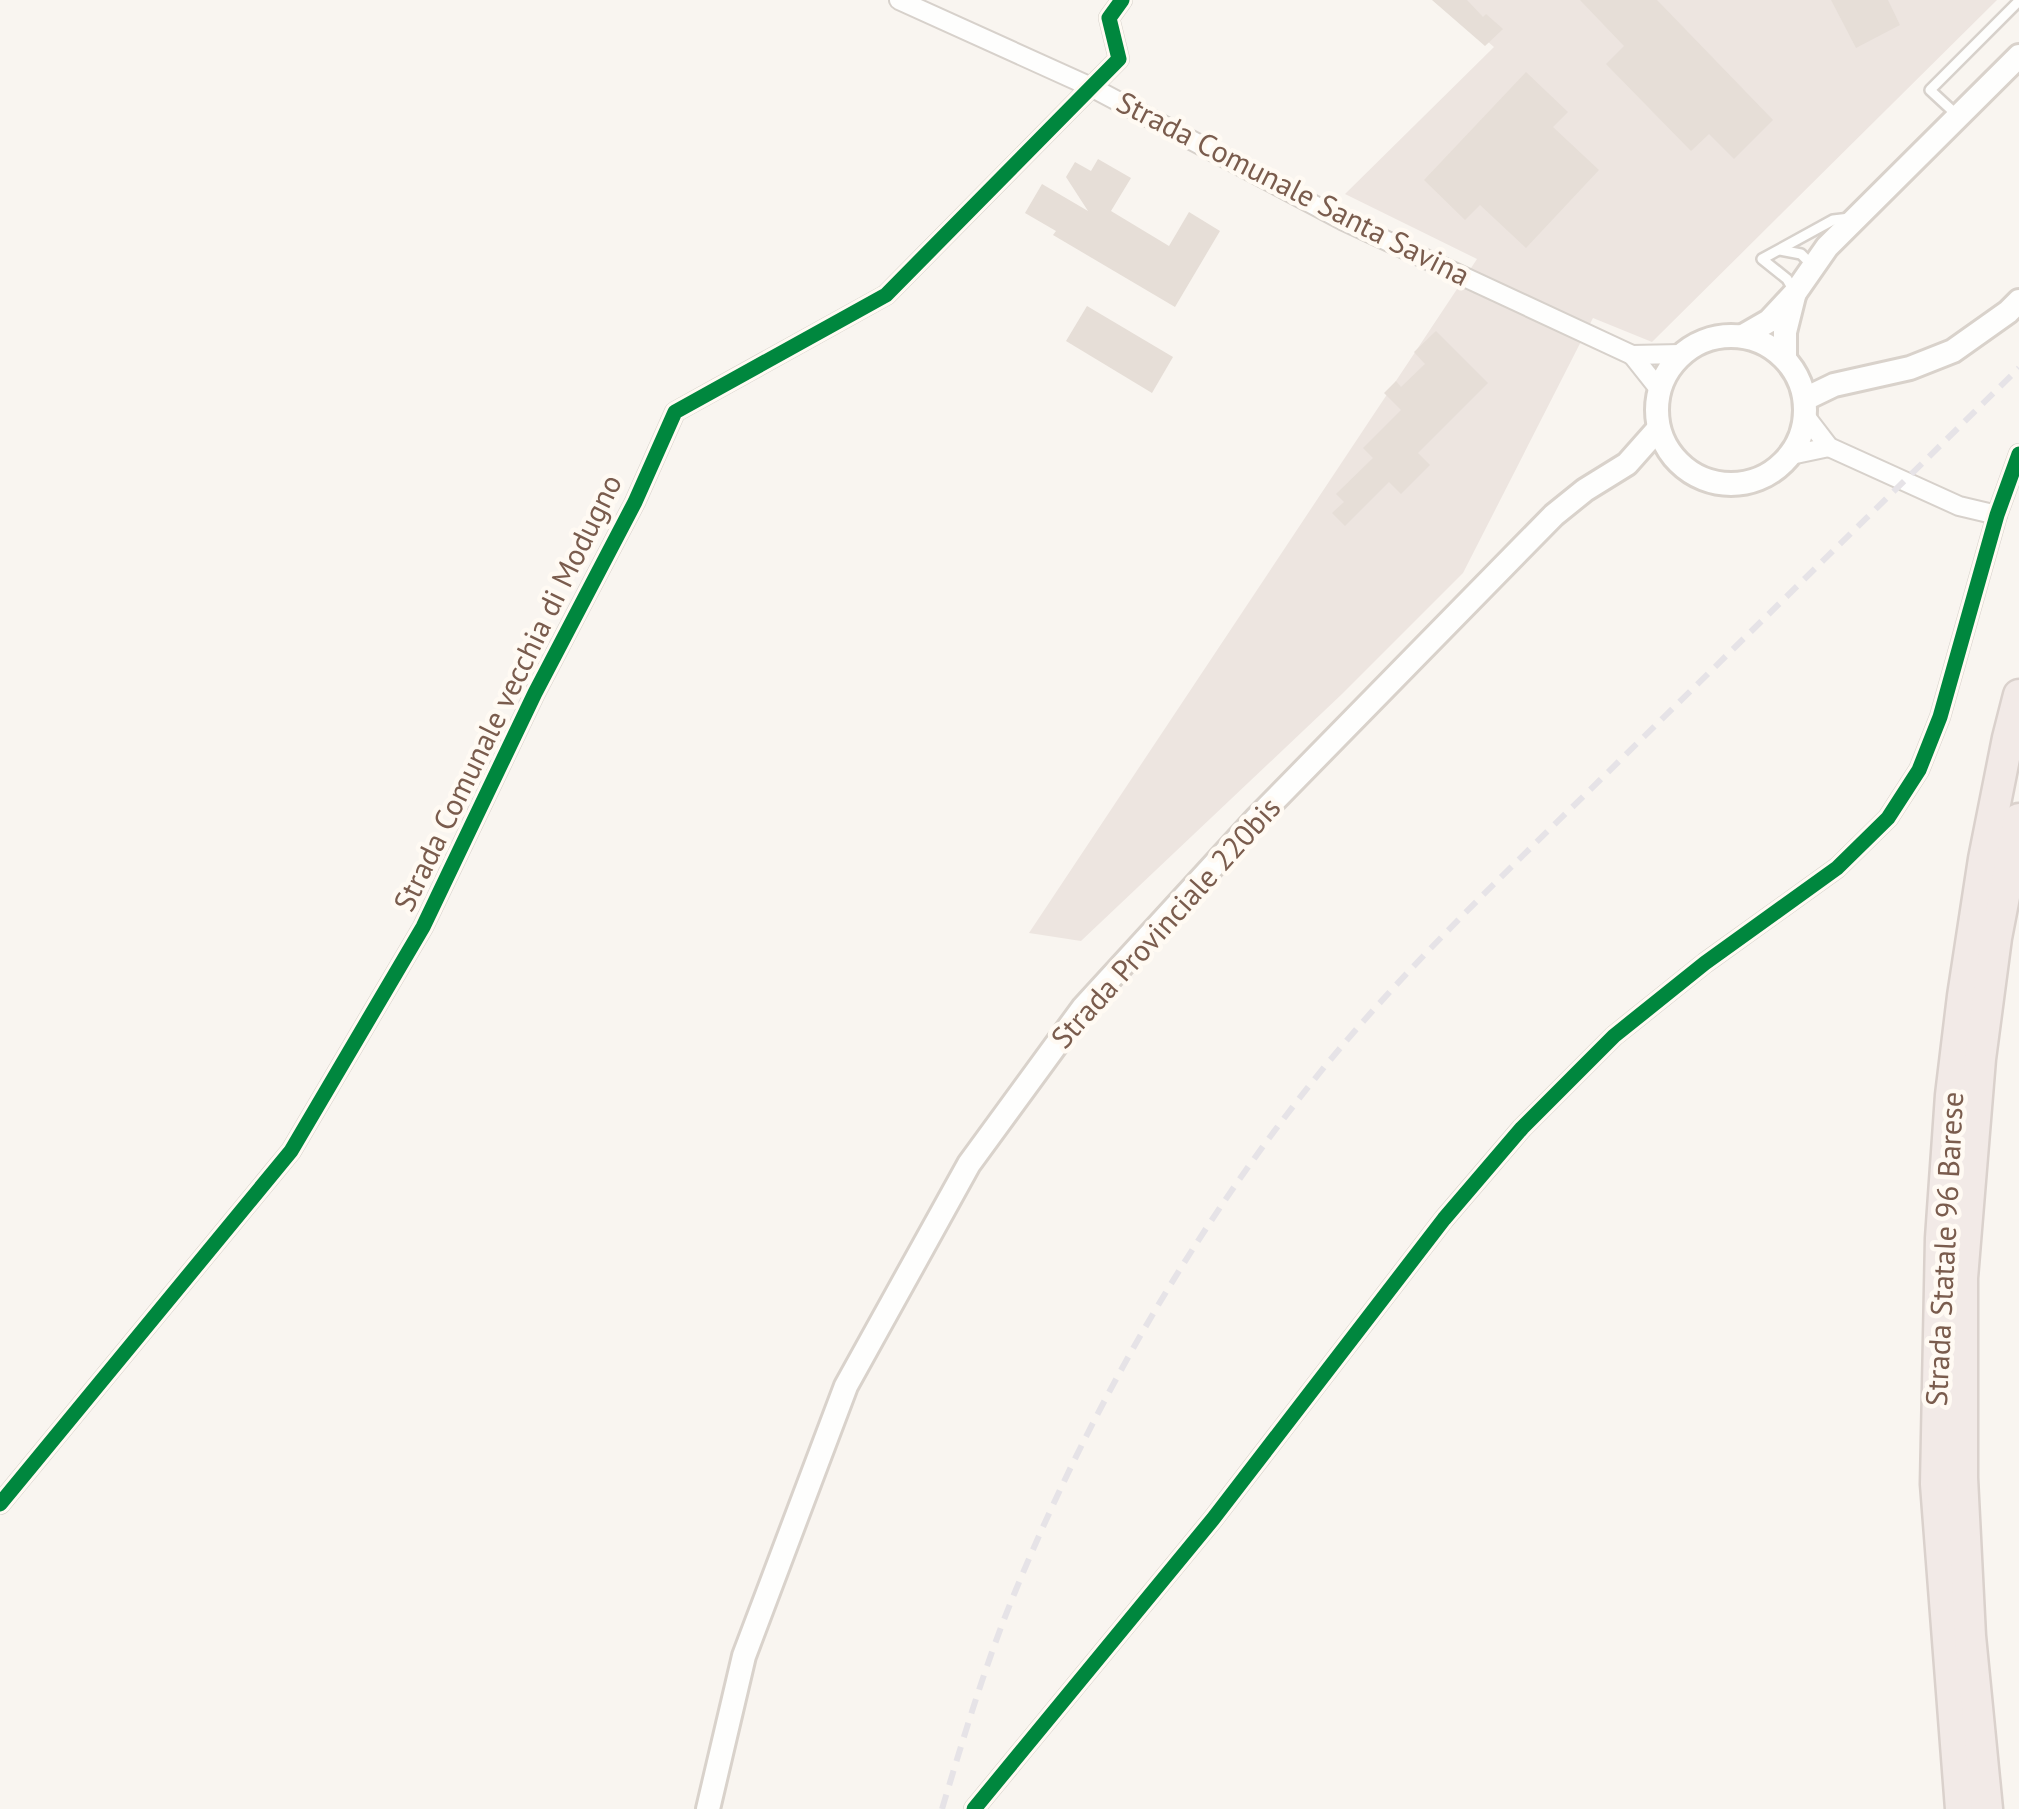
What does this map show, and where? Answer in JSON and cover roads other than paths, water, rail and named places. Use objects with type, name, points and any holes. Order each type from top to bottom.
[{"type":"highway","name":"Strada Statale 96 Barese","points":[[1961,1809],[1936,1484],[1942,1238],[1951,1094],[1964,996],[1984,859],[2019,695]]},
{"type":"highway","name":"Strada Statale 96 Barese","points":[[1986,1809],[1970,1636],[1962,1478],[1962,1278],[1980,1059],[1996,938],[2019,819]]},
{"type":"street","name":"Strada Comunale Santa Savina","points":[[899,0],[1092,87],[1344,221],[1632,354],[1681,354]]},
{"type":"street","name":"Strada Comunale vecchia di Modugno","points":[[0,1504],[292,1151],[423,927],[676,412],[886,295],[1119,59],[1109,18],[1122,0]]},
{"type":"street","points":[[1744,336],[1768,320],[1795,293],[1826,247],[2019,56]]},
{"type":"street","points":[[1785,358],[1785,332],[1795,293]]},
{"type":"street","points":[[1997,515],[1959,506],[1829,446],[1806,408],[1798,377],[1785,358],[1766,344],[1744,336],[1721,336],[1700,342],[1681,354],[1667,370],[1658,390],[1656,409],[1664,446],[1692,474],[1734,485],[1756,480],[1776,470],[1791,454],[1801,437],[1806,408],[1834,385],[1910,368],[1953,351],[2019,300]]},
{"type":"street","name":"Strada Comunale Santa Savina","points":[[1632,354],[1658,390]]},
{"type":"street","name":"Strada Provinciale 220bis","points":[[708,1809],[744,1656],[846,1386],[970,1164],[1084,1008],[1256,818],[1554,515],[1627,464],[1658,429]]},
{"type":"street","points":[[1791,454],[1829,446]]},
{"type":"street","points":[[974,1809],[1213,1519],[1444,1220],[1522,1128],[1614,1036],[1837,868],[1888,818],[1918,770],[1940,717],[1997,515],[2019,454]]},
{"type":"street","name":"Strada Provinciale 220bis","points":[[1627,464],[1675,460]]},
{"type":"lane","points":[[1958,116],[1930,90],[2019,1]]},
{"type":"lane","points":[[1795,293],[1787,279],[1762,259],[1833,220],[1856,217]]},
{"type":"lane","points":[[1776,249],[1801,254],[1812,265]]},
{"type":"railway","points":[[942,1809],[1004,1618],[1073,1462],[1176,1275],[1255,1157],[1333,1057],[1444,935],[2019,368]]}]
